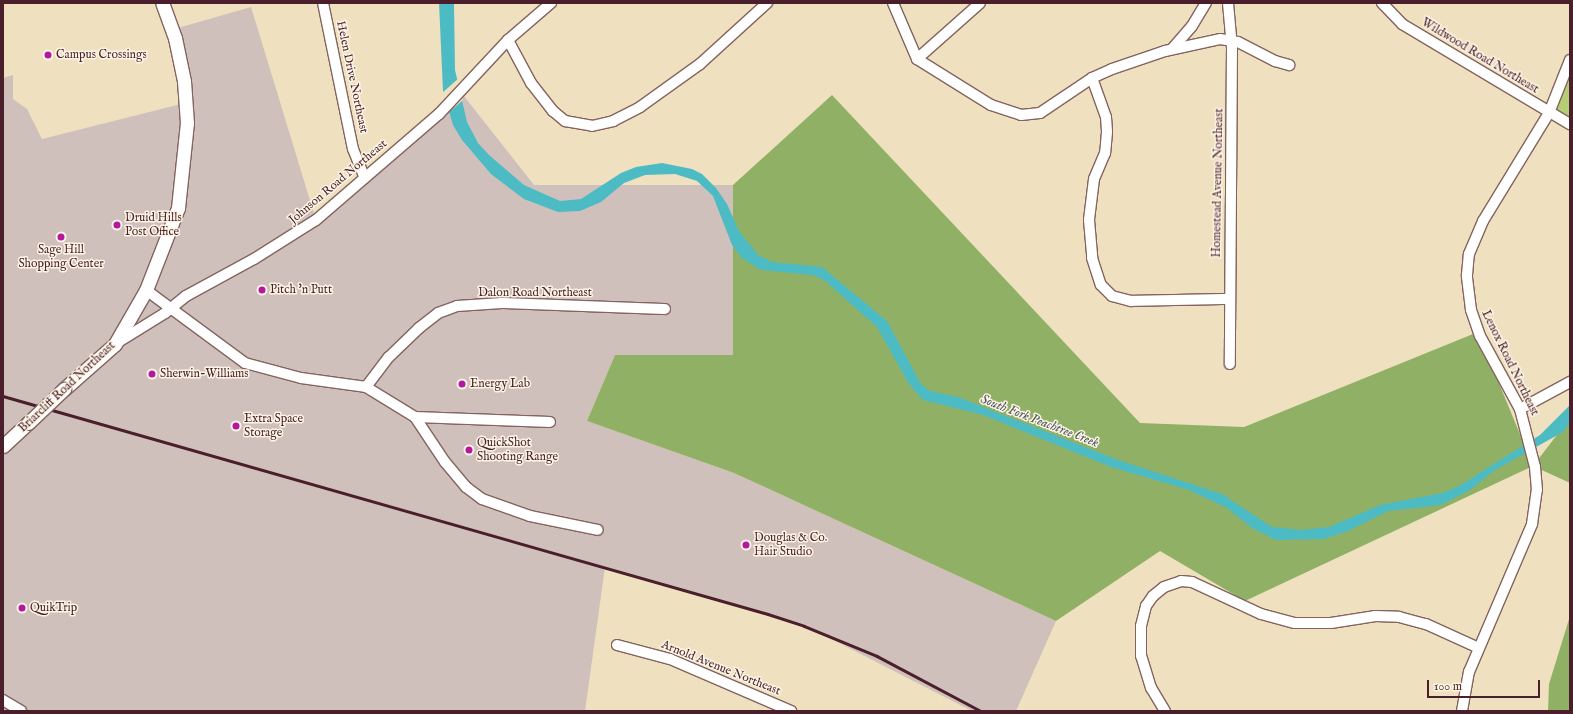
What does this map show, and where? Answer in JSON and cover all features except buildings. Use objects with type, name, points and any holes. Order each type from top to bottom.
[{"type":"main road","name":"Briarcliff Road Northeast","points":[[3,446],[115,344],[146,290],[162,254],[178,208],[187,123],[184,81],[176,43],[162,3]]},
{"type":"street","name":"Helen Drive Northeast","points":[[323,3],[353,149],[365,178]]},
{"type":"street","name":"Johnson Road Northeast","points":[[115,344],[173,308],[186,296],[290,238],[316,220],[439,114],[508,40],[550,3]]},
{"type":"street","points":[[508,40],[531,84],[553,111],[565,121],[592,126],[613,121],[633,110],[694,69],[767,3]]},
{"type":"street","points":[[893,3],[917,59],[991,105],[1021,115],[1040,113],[1092,78],[1142,58],[1172,49],[1220,39],[1232,41],[1275,61],[1289,65]]},
{"type":"street","points":[[917,59],[980,3]]},
{"type":"street","points":[[1172,49],[1192,26],[1206,3]]},
{"type":"street","name":"Homestead Avenue Northeast","points":[[1228,3],[1232,41],[1230,364]]},
{"type":"street","name":"Wildwood Road Northeast","points":[[1382,3],[1402,24],[1549,113],[1570,124]]},
{"type":"street","name":"Lenox Road Northeast","points":[[1462,711],[1469,672],[1532,524],[1537,490],[1534,463],[1529,439],[1520,409],[1474,322],[1469,298],[1467,264],[1472,245],[1482,221],[1549,113],[1570,60]]},
{"type":"street","points":[[1092,78],[1106,119],[1105,153],[1094,179],[1089,220],[1092,258],[1101,285],[1112,296],[1131,301],[1230,299]]},
{"type":"street","points":[[146,290],[173,308],[245,363],[301,378],[366,387],[415,417],[445,462],[466,487],[482,500],[530,516],[598,530]]},
{"type":"street","name":"Dalon Road Northeast","points":[[366,387],[389,357],[419,328],[438,313],[458,306],[502,303],[665,309]]},
{"type":"street","points":[[1520,409],[1570,382]]},
{"type":"street","points":[[415,417],[550,422]]},
{"type":"street","points":[[1165,711],[1151,688],[1141,656],[1141,626],[1146,606],[1153,596],[1164,587],[1181,581],[1192,582],[1261,614],[1295,624],[1331,623],[1374,616],[1399,617],[1426,624],[1480,648]]},
{"type":"street","name":"Arnold Avenue Northeast","points":[[617,645],[670,659],[791,711]]},
{"type":"street","points":[[3,700],[22,711]]},
{"type":"shaded area","points":[[251,7],[316,220],[460,91],[534,185],[733,185],[733,355],[615,355],[587,421],[734,473],[1056,621],[1016,711],[972,711],[808,627],[605,567],[585,711],[3,711],[3,78],[13,75],[13,99],[27,109],[42,139],[181,104],[171,30]]},
{"type":"green space","points":[[1570,59],[1570,123],[1548,111]]},
{"type":"green space","points":[[832,95],[1140,423],[1244,427],[1478,332],[1533,466],[1245,601],[1160,551],[1056,621],[734,473],[587,421],[615,355],[733,355],[733,185]]},
{"type":"green space","points":[[1570,418],[1570,483],[1533,466]]},
{"type":"green space","points":[[1570,616],[1570,711],[1548,711],[1549,684]]},
{"type":"water","points":[[439,3],[454,3],[455,70],[467,122],[478,143],[489,155],[524,185],[560,201],[581,199],[621,173],[636,167],[662,163],[692,169],[702,174],[716,188],[727,204],[739,231],[758,255],[772,262],[822,267],[887,321],[921,384],[930,391],[958,397],[1118,460],[1222,494],[1272,527],[1301,530],[1329,527],[1380,505],[1442,493],[1459,486],[1540,435],[1570,405],[1570,422],[1563,432],[1495,470],[1470,490],[1441,505],[1388,511],[1348,531],[1324,539],[1276,540],[1252,528],[1227,508],[1189,490],[1111,467],[983,415],[923,400],[909,384],[877,327],[824,280],[812,275],[761,270],[742,258],[732,245],[713,196],[697,181],[675,174],[645,175],[624,183],[601,202],[580,211],[558,212],[524,199],[491,174],[462,140],[453,125],[443,91]]},
{"type":"pier","points":[[459,78],[463,100],[448,113],[442,93]]},
{"type":"railway","points":[[3,396],[768,614],[804,626],[877,656],[981,711]]},
{"type":"place","name":"Campus Crossings","points":[[48,55]]},
{"type":"place","name":"Druid Hills Post Office","points":[[117,225]]},
{"type":"place","name":"Sage Hill Shopping Center","points":[[61,237]]},
{"type":"place","name":"Pitch 'n Putt","points":[[262,290]]},
{"type":"place","name":"Sherwin-Williams","points":[[152,374]]},
{"type":"place","name":"Energy Lab","points":[[462,384]]},
{"type":"place","name":"Extra Space Storage","points":[[236,426]]},
{"type":"place","name":"QuickShot Shooting Range","points":[[469,450]]},
{"type":"place","name":"Douglas & Co. Hair Studio","points":[[746,545]]},
{"type":"place","name":"QuikTrip","points":[[22,608]]},
{"type":"water label","name":"South Fork Peachtree Creek","points":[[1039,422]]}]
